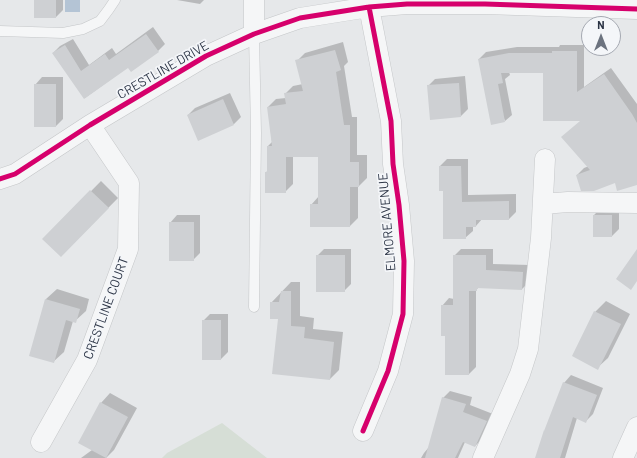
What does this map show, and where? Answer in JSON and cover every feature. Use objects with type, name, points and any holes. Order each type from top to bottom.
[{"type":"street","points":[[254,0],[254,34]]},
{"type":"street","name":"CRESTLINE DRIVE","points":[[0,179],[15,174],[90,125],[206,56],[254,34],[300,18],[369,7],[407,4],[485,4],[637,9]]},
{"type":"street","name":"ELMORE AVENUE","points":[[363,431],[388,371],[403,314],[404,261],[399,204],[393,164],[391,121],[369,7]]},
{"type":"street","name":"CRESTLINE COURT","points":[[41,442],[87,360],[128,249],[128,183],[90,125]]},
{"type":"street","points":[[483,458],[520,374],[528,349],[541,238],[545,158]]},
{"type":"street","points":[[543,204],[568,202],[637,203]]},
{"type":"street","points":[[623,458],[637,427]]},
{"type":"lane","points":[[0,30],[63,33],[83,30],[100,21],[115,0]]},
{"type":"lane","points":[[254,34],[256,133],[254,307]]},
{"type":"shaded area","points":[[222,423],[267,458],[162,458],[167,453]]},
{"type":"water","points":[[65,0],[80,0],[80,12],[65,12]]},
{"type":"building","points":[[34,0],[56,0],[56,18],[34,18]]},
{"type":"building","points":[[146,34],[159,52],[131,72],[128,68],[84,99],[52,53],[65,45],[81,71],[105,54],[109,60]]},
{"type":"building","points":[[335,50],[341,70],[336,72],[344,125],[350,125],[350,162],[359,162],[359,187],[350,187],[350,227],[310,227],[310,204],[318,204],[318,157],[286,157],[286,193],[265,193],[267,146],[272,146],[267,107],[286,104],[284,93],[303,91],[295,60]]},
{"type":"building","points":[[552,51],[577,51],[577,92],[604,74],[632,114],[637,123],[637,185],[617,191],[615,183],[594,191],[581,191],[576,175],[590,170],[561,137],[580,121],[543,121],[543,73],[501,73],[503,83],[498,84],[505,122],[491,125],[478,59],[509,53],[552,53]]},
{"type":"building","points":[[459,83],[461,117],[430,120],[427,85]]},
{"type":"building","points":[[34,84],[56,84],[56,127],[34,127]]},
{"type":"building","points":[[223,99],[234,125],[198,141],[187,115]]},
{"type":"building","points":[[439,166],[461,166],[462,202],[509,201],[509,220],[476,220],[476,227],[466,227],[466,239],[443,239],[443,191],[439,191]]},
{"type":"building","points":[[90,190],[109,208],[61,257],[42,239]]},
{"type":"building","points":[[593,215],[612,215],[612,237],[593,237]]},
{"type":"building","points":[[169,222],[194,222],[194,261],[169,261]]},
{"type":"building","points":[[637,249],[637,281],[631,290],[616,279]]},
{"type":"building","points":[[316,255],[345,255],[345,292],[316,292]]},
{"type":"building","points":[[453,255],[486,255],[486,270],[523,272],[522,290],[477,288],[477,291],[469,291],[469,375],[445,375],[445,336],[441,336],[441,305],[453,305]]},
{"type":"building","points":[[281,291],[291,291],[291,326],[305,327],[304,338],[334,342],[330,380],[272,374],[278,319],[270,319],[270,302],[279,302]]},
{"type":"building","points":[[45,299],[80,309],[76,323],[66,320],[54,363],[29,356]]},
{"type":"building","points":[[594,311],[621,324],[598,370],[572,356]]},
{"type":"building","points":[[202,320],[221,320],[221,360],[202,360]]},
{"type":"building","points":[[563,382],[597,395],[586,423],[573,417],[560,458],[535,458],[544,430]]},
{"type":"building","points":[[442,397],[466,404],[463,412],[487,421],[475,447],[463,442],[455,458],[425,458]]},
{"type":"building","points":[[100,402],[128,417],[106,458],[78,443]]},
{"type":"cycle path","points":[[0,179],[15,174],[90,125],[206,56],[254,34],[300,18],[369,7],[407,4],[485,4],[637,9]]},
{"type":"cycle path","points":[[363,431],[388,371],[403,314],[404,261],[399,205],[393,164],[391,121],[369,7]]}]
